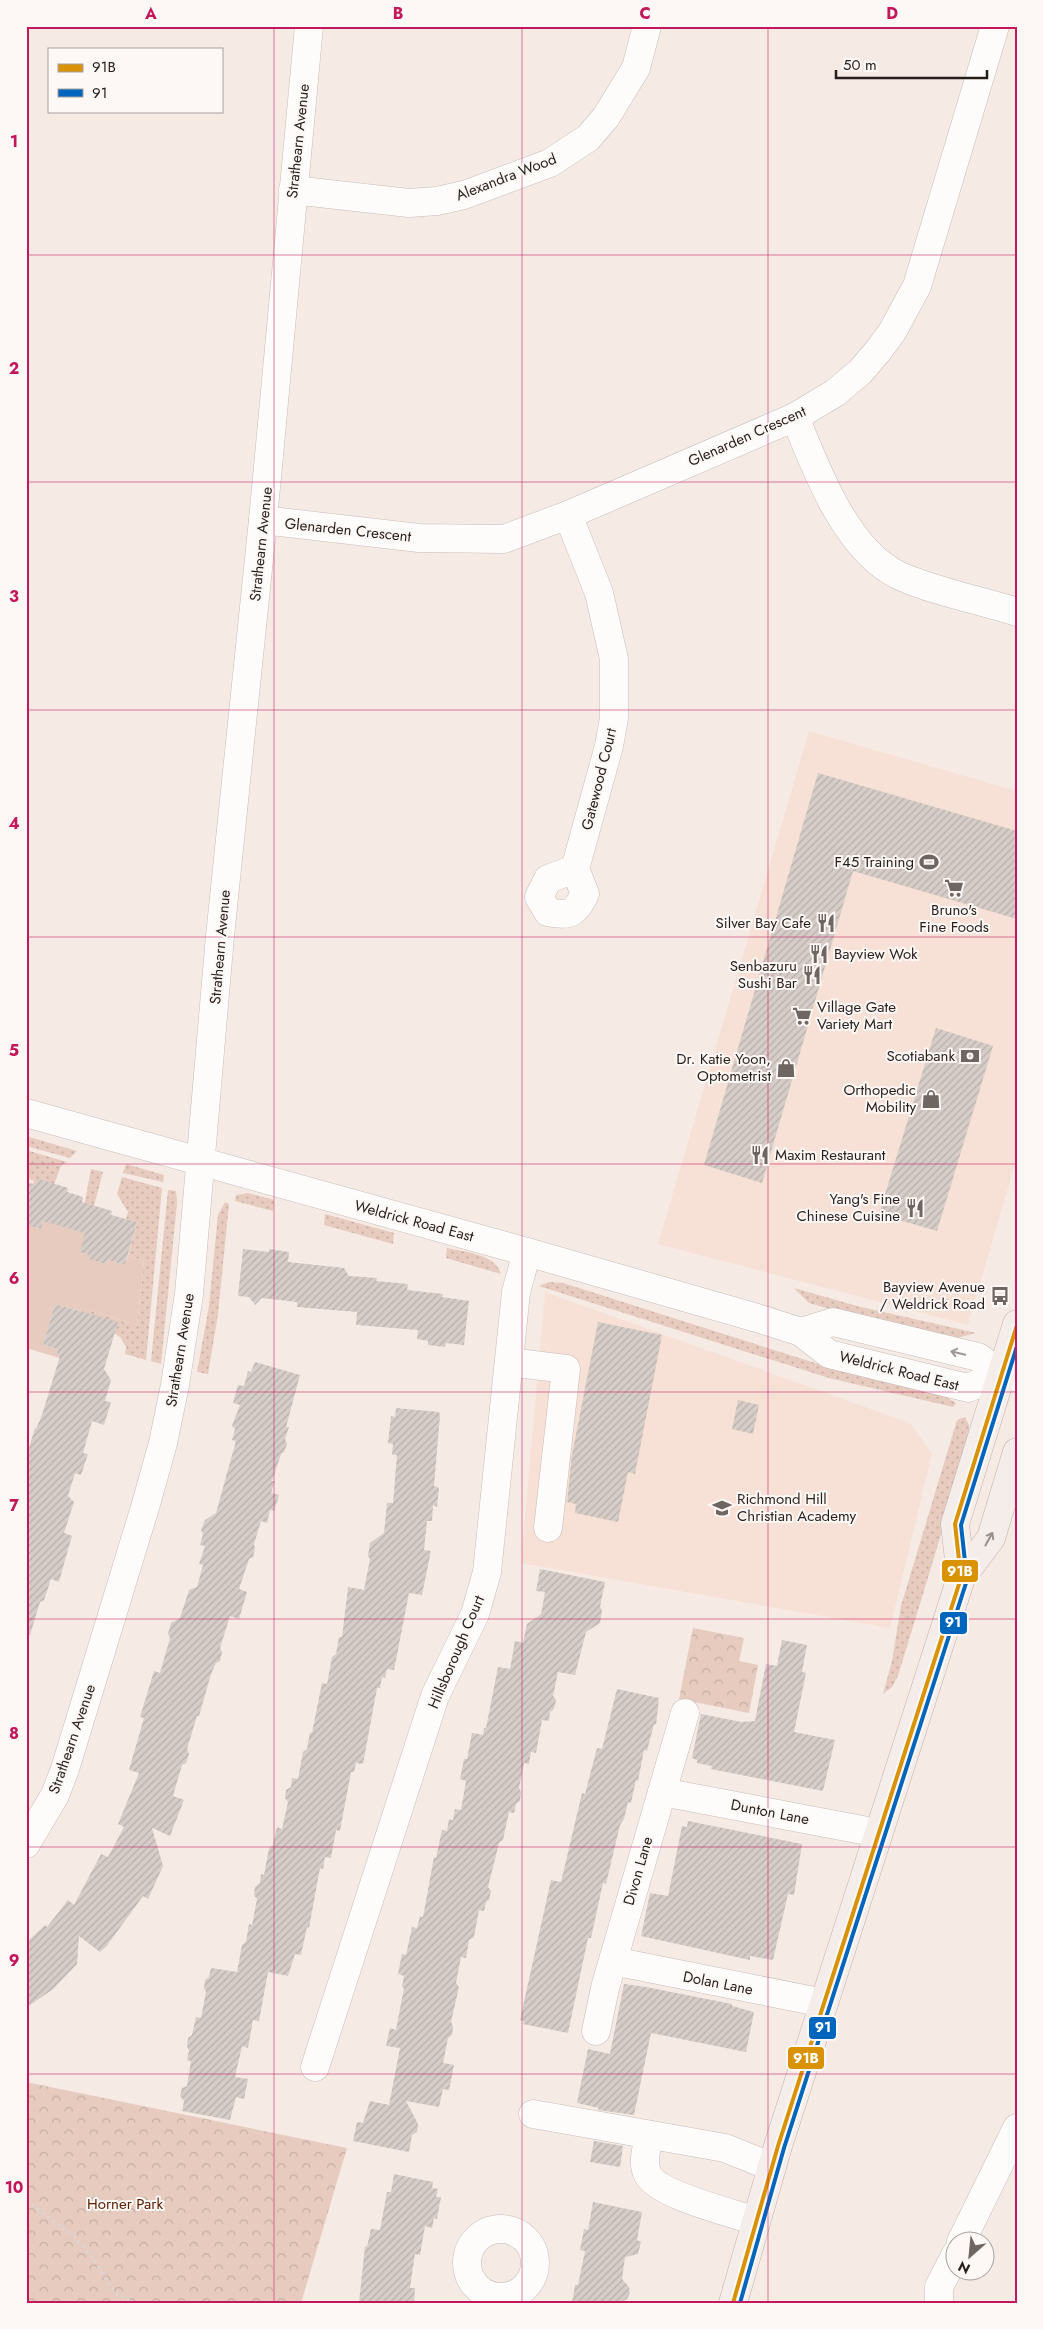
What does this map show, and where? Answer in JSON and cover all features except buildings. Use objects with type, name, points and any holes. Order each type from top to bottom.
[{"type":"main road","points":[[960,1578],[955,1524],[1009,1375],[1017,1324]]},
{"type":"main road","points":[[732,2303],[772,2167],[960,1578],[991,1538],[1017,1452]]},
{"type":"street","name":"Strathearn Avenue","points":[[26,1844],[55,1795],[65,1769],[163,1443],[175,1386],[189,1294],[202,1163],[220,936],[263,520],[309,26]]},
{"type":"street","name":"Alexandra Wood","points":[[293,190],[409,204],[437,201],[464,195],[550,162],[588,138],[606,116],[636,68],[648,26]]},
{"type":"street","name":"Glenarden Crescent","points":[[263,520],[419,538],[504,539],[568,515],[796,417],[835,393],[860,372],[892,332],[917,286],[995,26]]},
{"type":"street","points":[[796,417],[831,498],[849,528],[871,557],[899,575],[1017,612]]},
{"type":"street","name":"Gatewood Court","points":[[568,515],[598,593],[614,659],[614,718],[609,746],[575,869]]},
{"type":"street","name":"Weldrick Road East","points":[[26,1113],[527,1252],[801,1332],[829,1354],[968,1388],[1009,1375]]},
{"type":"street","name":"Hillsborough Court","points":[[315,2067],[435,1696],[475,1614],[487,1572],[516,1292],[527,1252]]},
{"type":"street","points":[[509,1362],[566,1369],[548,1528]]},
{"type":"street","name":"Divon Lane","points":[[596,2031],[613,1961],[686,1713]]},
{"type":"street","name":"Dunton Lane","points":[[662,1792],[878,1833]]},
{"type":"street","name":"Dolan Lane","points":[[613,1961],[824,2004]]},
{"type":"street","points":[[534,2114],[725,2148],[772,2167]]},
{"type":"street","points":[[966,2232],[1017,2128]]},
{"type":"street","points":[[649,2135],[644,2163],[648,2175],[655,2184],[671,2193],[756,2221]]},
{"type":"street","points":[[939,2303],[939,2287],[946,2273]]},
{"type":"path","points":[[26,2206],[31,2204],[74,2237],[92,2257],[115,2293],[135,2303]]},
{"type":"shaded area","points":[[809,731],[1017,791],[1017,1157],[968,1325],[658,1244]]},
{"type":"shaded area","name":"Richmond Hill Christian Academy","points":[[545,1292],[910,1423],[932,1454],[890,1628],[521,1563]]},
{"type":"green space","points":[[26,1136],[77,1151],[70,1158],[26,1146]]},
{"type":"green space","points":[[26,1150],[67,1162],[61,1166],[54,1184],[27,1223],[26,1211],[34,1181],[26,1178]]},
{"type":"green space","points":[[126,1164],[164,1175],[163,1182],[123,1173]]},
{"type":"green space","points":[[91,1169],[103,1172],[94,1206],[82,1217]]},
{"type":"green space","points":[[122,1177],[162,1188],[146,1360],[125,1354],[126,1347],[120,1337],[80,1311],[81,1308],[137,1325],[144,1261],[128,1256],[137,1222],[126,1219],[128,1212],[117,1194]]},
{"type":"green space","points":[[168,1190],[176,1191],[177,1203],[161,1364],[151,1361]]},
{"type":"green space","points":[[248,1193],[274,1200],[273,1211],[235,1201],[236,1195]]},
{"type":"green space","points":[[225,1202],[229,1204],[218,1314],[208,1374],[197,1372],[209,1306],[218,1215]]},
{"type":"green space","points":[[325,1214],[394,1233],[393,1244],[324,1225]]},
{"type":"green space","points":[[89,1219],[90,1255],[106,1264],[108,1260],[125,1265],[128,1256],[144,1261],[137,1325],[81,1308],[80,1311],[55,1304],[43,1345],[58,1349],[57,1354],[87,1364],[87,1366],[26,1348],[26,1223],[40,1229],[43,1221]]},
{"type":"green space","points":[[447,1248],[486,1258],[498,1267],[501,1274],[446,1258]]},
{"type":"green space","points":[[549,1282],[563,1283],[834,1369],[943,1395],[956,1403],[953,1407],[829,1378],[539,1286]]},
{"type":"green space","points":[[794,1288],[857,1306],[976,1333],[957,1338],[851,1315],[809,1303]]},
{"type":"green space","points":[[965,1417],[969,1425],[968,1446],[898,1676],[892,1687],[883,1694],[892,1661],[901,1606],[957,1420]]},
{"type":"green space","points":[[693,1628],[744,1638],[739,1661],[758,1665],[749,1713],[679,1699]]},
{"type":"green space","name":"Horner Park","points":[[26,2082],[347,2148],[301,2303],[26,2303]]},
{"type":"transit line","name":"91B","points":[[733,2303],[778,2146],[961,1578],[955,1524],[1017,1325]]},
{"type":"transit line","name":"91","points":[[740,2303],[784,2148],[967,1580],[961,1525],[1017,1346]]},
{"type":"place","name":"F45 Training","points":[[929,862]]},
{"type":"place","name":"Bruno's Fine Foods","points":[[954,888]]},
{"type":"place","name":"Silver Bay Cafe","points":[[826,923]]},
{"type":"place","name":"Bayview Wok","points":[[819,954]]},
{"type":"place","name":"Senbazuru Sushi Bar","points":[[812,975]]},
{"type":"place","name":"Village Gate Variety Mart","points":[[802,1016]]},
{"type":"place","name":"Scotiabank","points":[[970,1056]]},
{"type":"place","name":"Dr. Katie Yoon, Optometrist","points":[[786,1068]]},
{"type":"place","name":"Orthopedic Mobility","points":[[931,1099]]},
{"type":"place","name":"Maxim Restaurant","points":[[760,1155]]},
{"type":"place","name":"Yang's Fine Chinese Cuisine","points":[[915,1208]]},
{"type":"place","name":"Bayview Avenue / Weldrick Road","points":[[1000,1296]]},
{"type":"place","name":"Richmond Hill Christian Academy","points":[[722,1508]]}]
